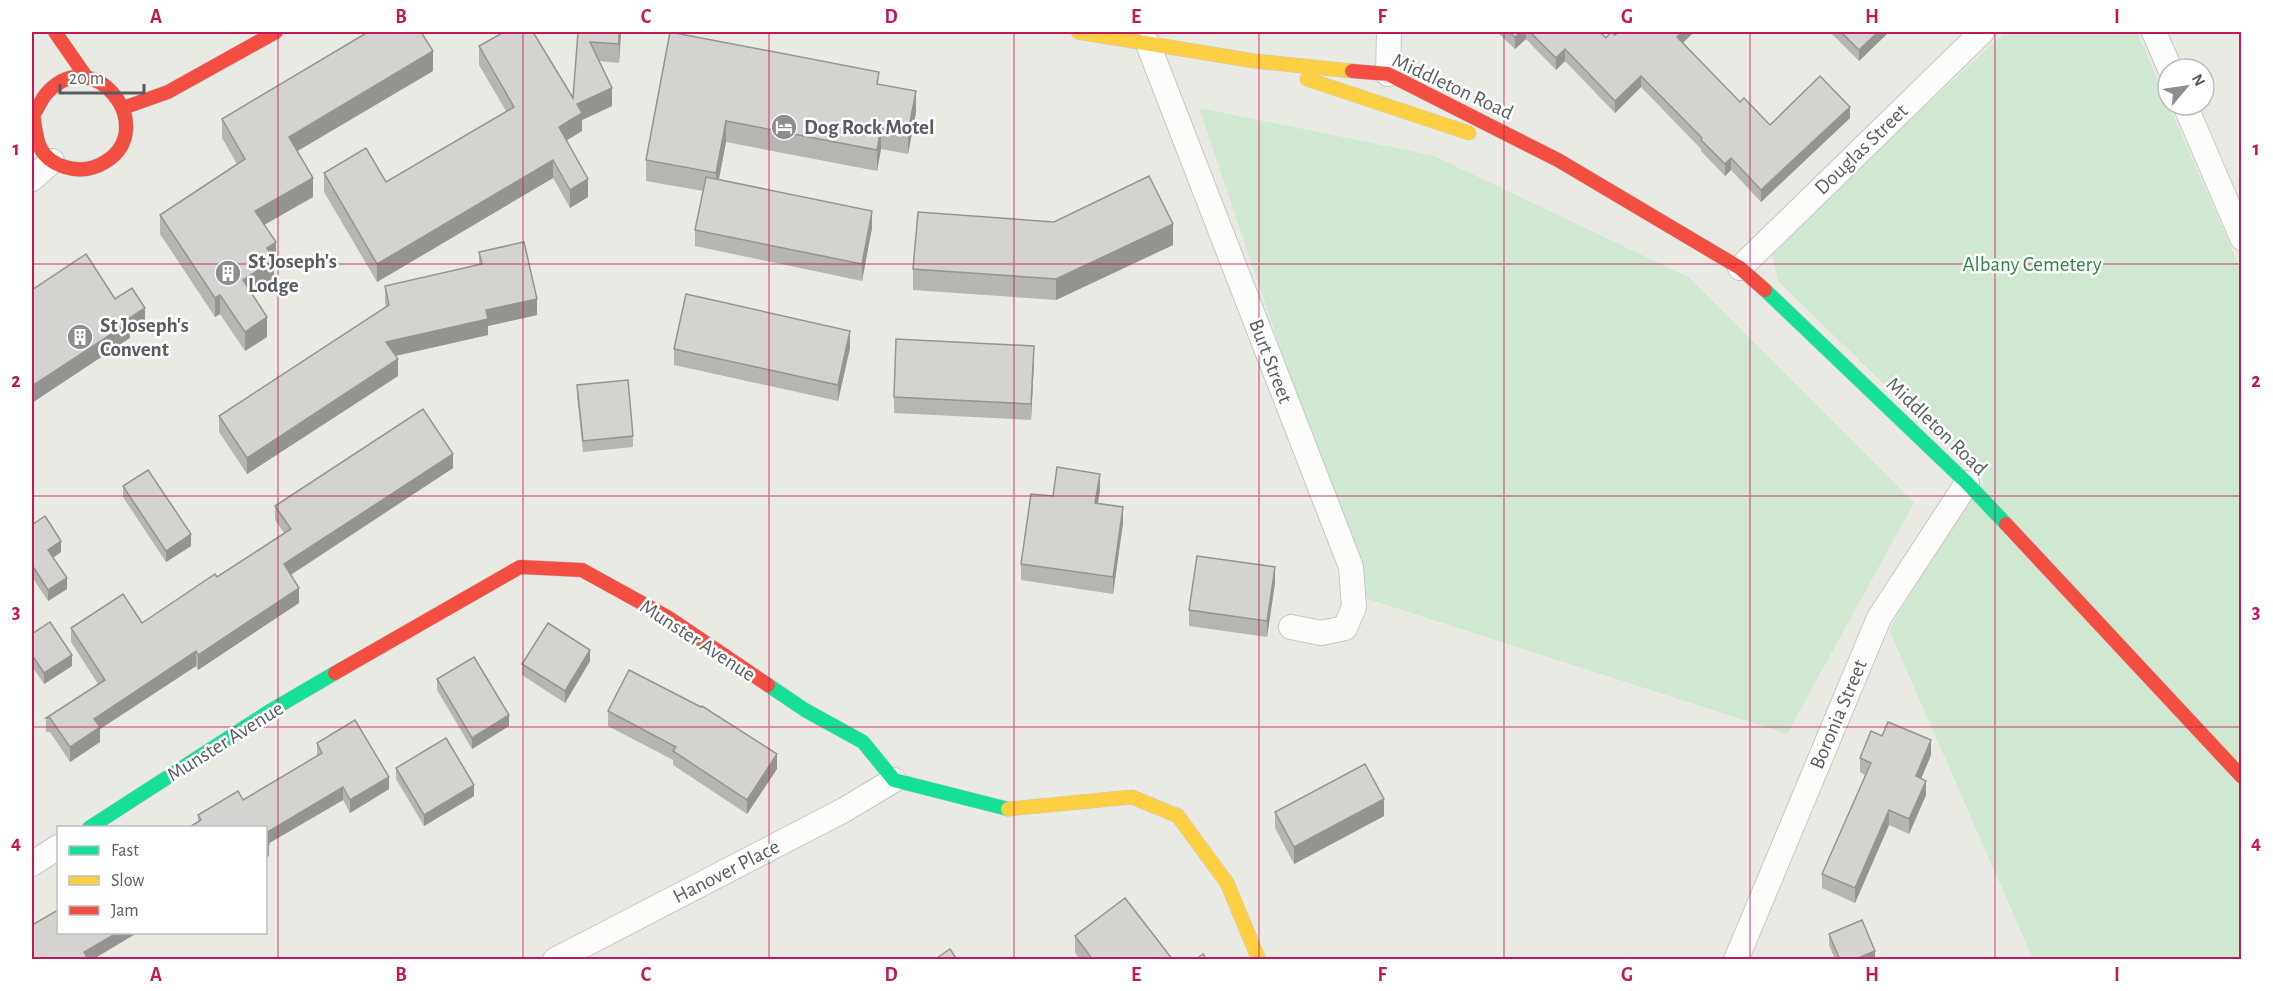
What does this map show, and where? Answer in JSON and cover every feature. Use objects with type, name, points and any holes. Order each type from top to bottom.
[{"type":"main road","points":[[55,32],[87,78]]},
{"type":"main road","points":[[123,108],[168,92],[276,32]]},
{"type":"main road","name":"Middleton Road","points":[[1078,32],[1254,61],[1388,74],[1558,160],[1740,268],[1967,483],[2241,777]]},
{"type":"main road","name":"Middleton Road","points":[[1254,61],[1420,118],[1558,160]]},
{"type":"main road","points":[[73,77],[87,78],[103,83],[115,94],[123,108],[126,125],[122,142],[114,156],[100,166],[83,170],[67,168],[52,161],[40,148],[34,131],[33,110],[39,100],[54,85],[73,77]]},
{"type":"main road","name":"Munster Avenue","points":[[92,826],[270,711],[520,567],[582,570],[669,618],[806,710],[863,742],[894,780]]},
{"type":"main road","points":[[894,780],[1007,809],[1132,797],[1178,816],[1227,884],[1259,960]]},
{"type":"street","points":[[1388,74],[1389,32]]},
{"type":"street","name":"Douglas Street","points":[[1740,268],[1982,32]]},
{"type":"street","points":[[2154,32],[2165,57]]},
{"type":"street","name":"Burt Street","points":[[1148,44],[1351,567],[1354,607],[1345,628],[1321,633],[1291,627]]},
{"type":"street","points":[[2190,117],[2241,238]]},
{"type":"street","points":[[32,179],[52,161]]},
{"type":"street","name":"Boronia Street","points":[[1736,960],[1879,618],[1967,483]]},
{"type":"street","name":"Hanover Place","points":[[555,960],[844,810],[894,780]]},
{"type":"street","points":[[32,864],[57,848]]},
{"type":"green space","name":"Albany Cemetery","points":[[2005,32],[2137,32],[2156,76],[2156,117],[2174,117],[2241,271],[2241,959],[2033,959],[1889,630],[1939,546],[1984,482],[1778,281],[1771,250]]},
{"type":"green space","points":[[1199,108],[1432,155],[1688,277],[1914,503],[1787,734],[1365,598]]},
{"type":"building","points":[[368,32],[421,32],[433,51],[289,137],[313,178],[255,211],[276,242],[267,248],[274,260],[243,280],[267,317],[245,332],[220,295],[215,298],[160,215],[245,159],[222,119]]},
{"type":"building","points":[[504,32],[533,32],[573,98],[578,32],[619,32],[619,44],[590,42],[612,88],[577,104],[582,113],[559,127],[588,179],[570,190],[553,160],[377,264],[324,173],[366,148],[386,182],[514,107],[479,46]]},
{"type":"building","name":"Dog Rock Motel","points":[[670,32],[879,72],[877,84],[916,91],[908,133],[881,128],[877,150],[726,121],[716,173],[646,160]]},
{"type":"building","points":[[1509,32],[1521,32],[1515,37]]},
{"type":"building","points":[[1530,32],[1600,32],[1606,38],[1611,32],[1615,35],[1619,32],[1682,32],[1677,37],[1740,102],[1744,98],[1770,125],[1820,76],[1850,107],[1761,190],[1731,158],[1725,164],[1641,76],[1615,101],[1565,49],[1556,58]]},
{"type":"building","points":[[1841,32],[1878,32],[1859,50]]},
{"type":"building","points":[[1149,176],[1173,224],[1056,279],[913,269],[918,212],[1054,222]]},
{"type":"building","points":[[706,177],[872,211],[862,264],[695,230]]},
{"type":"building","points":[[524,242],[537,299],[486,310],[488,319],[386,342],[398,359],[247,458],[219,416],[389,305],[385,286],[482,264],[479,252]]},
{"type":"building","name":"St Joseph's Convent","points":[[86,254],[115,299],[132,288],[145,308],[128,319],[130,322],[32,386],[32,290]]},
{"type":"building","points":[[686,294],[850,331],[838,385],[674,349]]},
{"type":"building","points":[[896,339],[1034,346],[1031,404],[894,397]]},
{"type":"building","points":[[628,380],[633,436],[583,441],[577,385]]},
{"type":"building","points":[[423,409],[453,454],[284,564],[299,588],[198,655],[196,651],[94,719],[100,727],[70,747],[50,718],[46,718],[105,680],[71,628],[123,594],[142,623],[215,574],[217,577],[291,529],[275,506]]},
{"type":"building","points":[[1057,467],[1100,474],[1095,503],[1123,507],[1113,577],[1021,564],[1031,494],[1053,496]]},
{"type":"building","points":[[148,470],[191,534],[166,551],[123,486]]},
{"type":"building","points":[[45,516],[61,541],[48,550],[67,578],[48,590],[32,565],[32,525]]},
{"type":"building","points":[[1197,556],[1275,567],[1267,621],[1189,610]]},
{"type":"building","points":[[50,622],[72,655],[44,673],[32,655],[32,634]]},
{"type":"building","points":[[548,623],[590,650],[565,691],[522,664]]},
{"type":"building","points":[[474,657],[509,715],[472,738],[437,679]]},
{"type":"building","points":[[629,670],[702,706],[777,754],[747,800],[673,751],[676,747],[608,711]]},
{"type":"building","points":[[355,720],[389,777],[350,800],[343,787],[267,832],[267,826],[191,826],[201,820],[198,815],[238,791],[243,800],[322,753],[317,743]]},
{"type":"building","points":[[1888,722],[1931,740],[1916,776],[1926,781],[1909,819],[1889,810],[1855,888],[1822,874],[1871,763],[1860,758],[1871,731],[1882,736]]},
{"type":"building","points":[[446,738],[474,785],[424,815],[396,768]]},
{"type":"building","points":[[1365,764],[1384,799],[1294,847],[1275,812]]},
{"type":"building","points":[[1125,898],[1173,960],[1093,960],[1075,936]]},
{"type":"building","points":[[57,911],[57,934],[115,934],[84,952],[88,960],[32,960],[32,925]]},
{"type":"building","points":[[1862,920],[1875,951],[1853,960],[1840,960],[1829,934]]},
{"type":"building","points":[[950,949],[957,960],[934,960]]},
{"type":"building","points":[[1203,954],[1207,960],[1195,960]]},
{"type":"traffic: fast","points":[[1765,290],[1967,483],[2006,524]]},
{"type":"traffic: fast","points":[[92,826],[270,711],[335,673]]},
{"type":"traffic: fast","points":[[768,685],[805,710],[863,742],[894,780],[1008,809]]},
{"type":"traffic: slow","points":[[1078,32],[1254,61],[1352,71]]},
{"type":"traffic: slow","points":[[1307,79],[1469,133]]},
{"type":"traffic: slow","points":[[1008,809],[1132,797],[1178,816],[1227,883],[1259,960]]},
{"type":"traffic: jam","points":[[55,32],[87,78]]},
{"type":"traffic: jam","points":[[123,108],[168,92],[276,32]]},
{"type":"traffic: jam","points":[[1352,71],[1388,74],[1558,160],[1740,268],[1765,290]]},
{"type":"traffic: jam","points":[[32,107],[38,143],[47,157],[65,167],[90,168],[105,162],[120,147],[126,129],[123,111],[114,95],[100,83],[83,77],[64,80],[46,94],[34,114]]},
{"type":"traffic: jam","points":[[2006,524],[2242,777]]},
{"type":"traffic: jam","points":[[335,673],[520,567],[582,570],[669,618],[768,685]]},
{"type":"place","name":"Dog Rock Motel","points":[[784,127]]},
{"type":"place","name":"St Joseph's Lodge","points":[[228,273]]},
{"type":"place","name":"St Joseph's Convent","points":[[80,337]]}]
